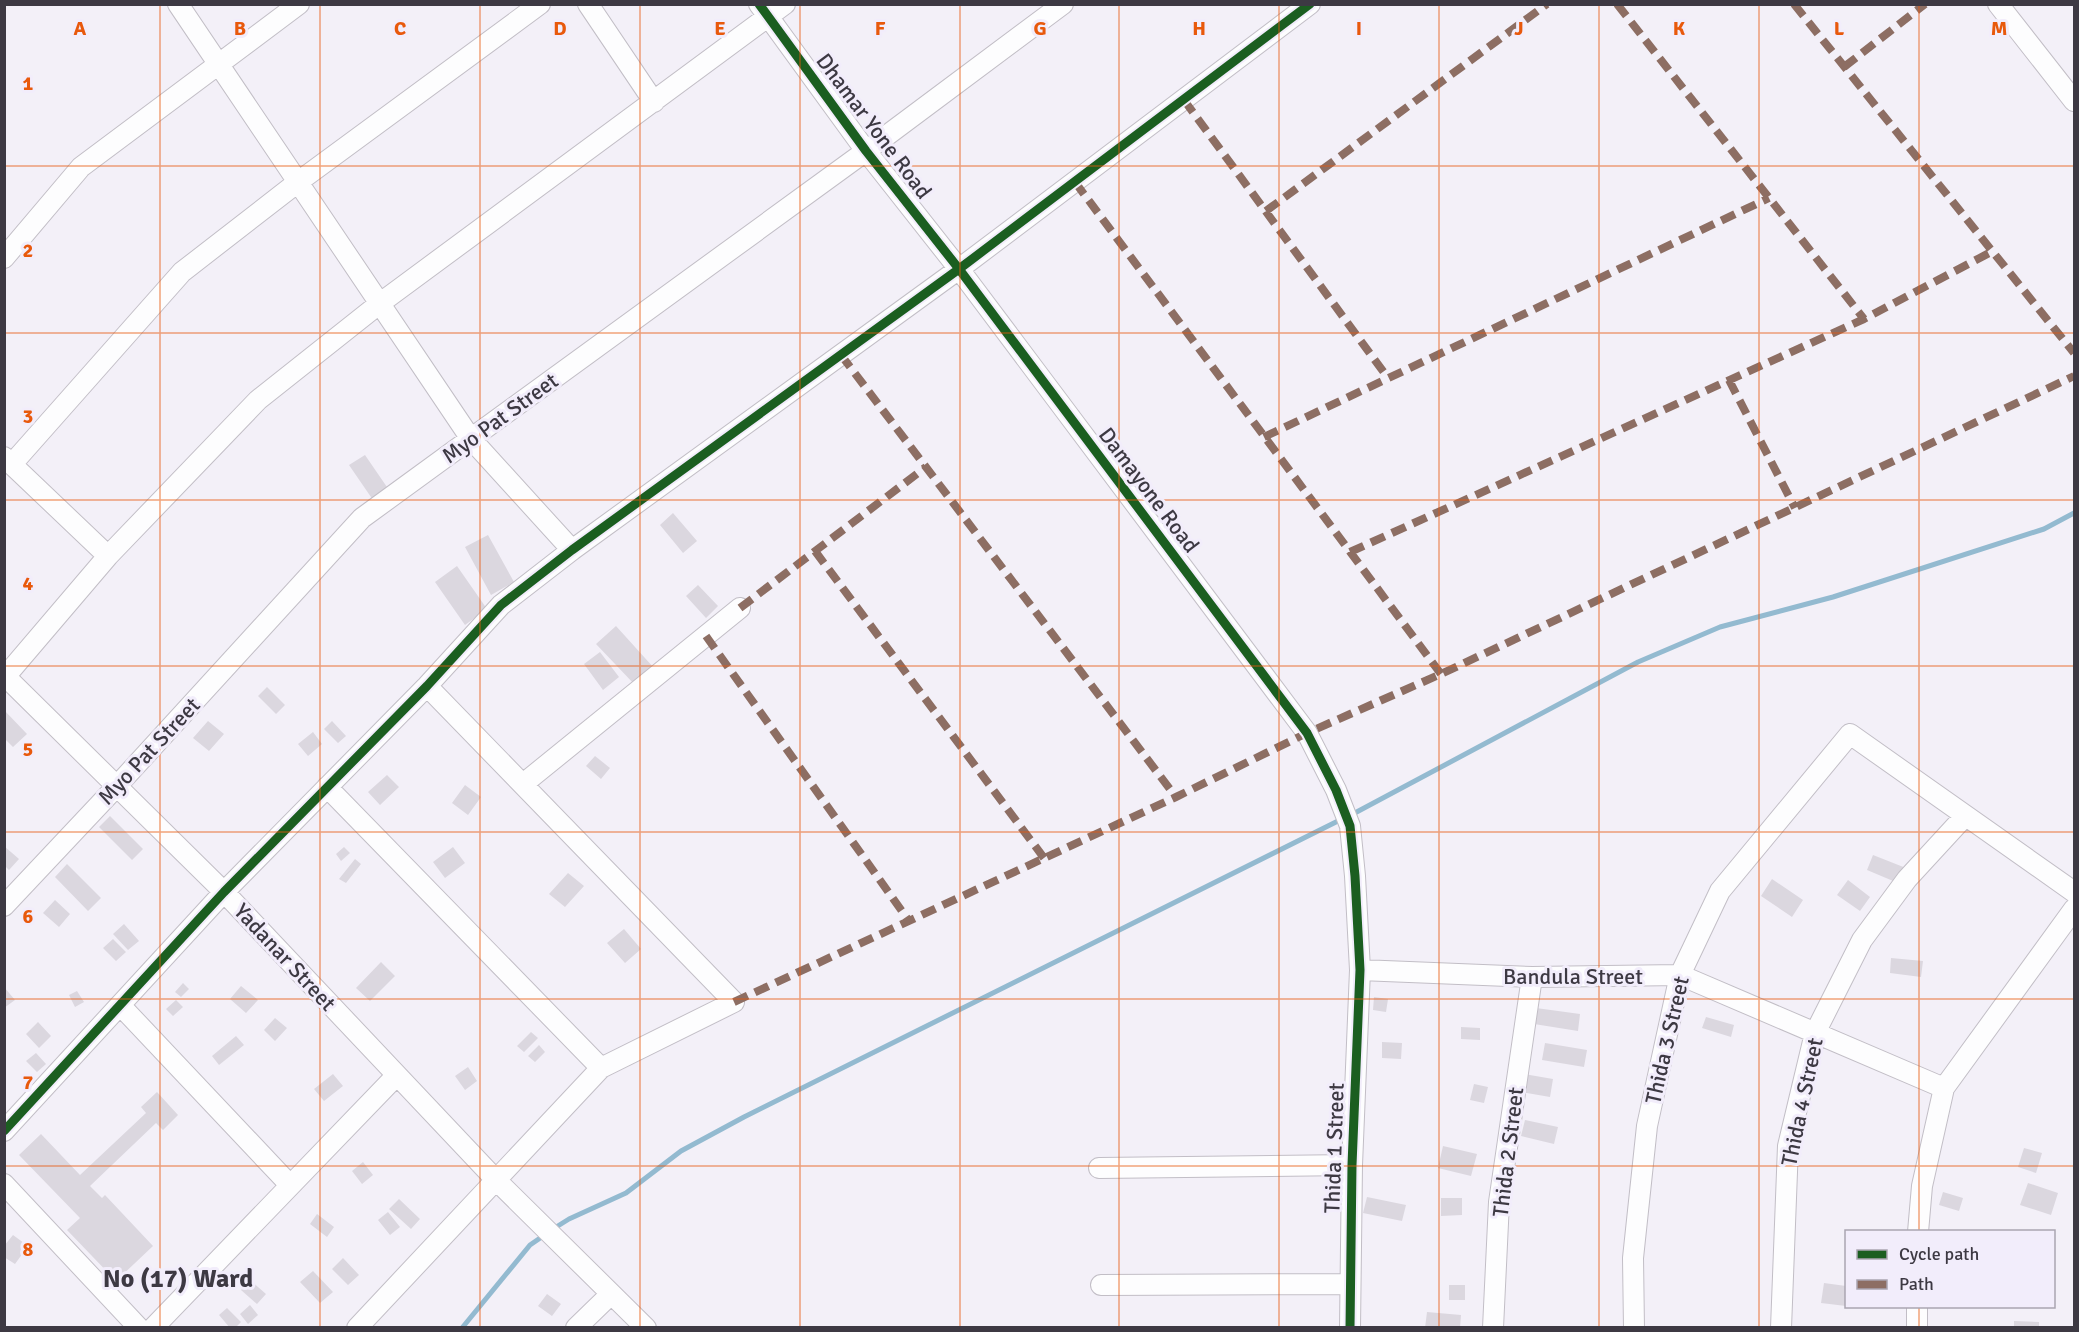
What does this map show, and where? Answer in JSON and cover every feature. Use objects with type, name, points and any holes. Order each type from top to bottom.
[{"type":"street","points":[[178,4],[471,439],[572,550]]},
{"type":"street","points":[[5,256],[81,167],[299,4]]},
{"type":"street","points":[[108,556],[8,460],[182,272],[298,182],[540,4]]},
{"type":"street","points":[[588,4],[654,102]]},
{"type":"street","points":[[5,677],[108,556],[258,400],[380,304],[654,102],[764,11],[785,4]]},
{"type":"street","name":"Myo Pat Street","points":[[4,906],[362,518],[866,151],[1063,4]]},
{"type":"street","points":[[4,1131],[224,892],[427,686],[501,606],[572,550],[959,269],[1310,4]]},
{"type":"street","points":[[1998,4],[2074,101]]},
{"type":"street","name":"Dhamar Yone Road","points":[[764,11],[866,151],[959,269]]},
{"type":"street","name":"Damayone Road","points":[[959,269],[1307,733],[1343,806],[1350,826]]},
{"type":"street","points":[[523,784],[740,608]]},
{"type":"street","name":"Yadanar Street","points":[[5,677],[224,892],[496,1181],[611,1294]]},
{"type":"street","points":[[357,1328],[601,1068],[734,1002],[427,686]]},
{"type":"street","name":"Thida 3 Street","points":[[1634,1328],[1633,1258],[1647,1126],[1680,975],[1720,891],[1850,734],[1965,816]]},
{"type":"street","points":[[327,787],[601,1068]]},
{"type":"street","points":[[1965,816],[2074,892]]},
{"type":"street","name":"Thida 4 Street","points":[[1781,1328],[1788,1146],[1815,1033],[1862,940],[1907,879],[1965,816]]},
{"type":"street","name":"Thida 1 Street","points":[[1350,826],[1360,970],[1352,1165],[1350,1328]]},
{"type":"street","points":[[1918,1230],[1922,1186],[1944,1088],[2074,909]]},
{"type":"street","name":"Bandula Street","points":[[1360,970],[1532,977],[1680,975],[1944,1088]]},
{"type":"street","name":"Thida 2 Street","points":[[1493,1328],[1499,1202],[1532,977]]},
{"type":"street","points":[[120,1005],[290,1185]]},
{"type":"street","points":[[153,1328],[396,1076]]},
{"type":"street","points":[[1099,1168],[1352,1165]]},
{"type":"street","points":[[4,1184],[139,1328]]},
{"type":"street","points":[[1101,1286],[1350,1284]]},
{"type":"street","points":[[576,1328],[611,1294],[646,1328]]},
{"type":"street","points":[[1917,1308],[1917,1328]]},
{"type":"building","points":[[365,455],[389,490],[373,500],[349,465]]},
{"type":"building","points":[[673,513],[697,541],[683,553],[660,525]]},
{"type":"building","points":[[488,535],[514,582],[491,595],[465,547]]},
{"type":"building","points":[[457,566],[487,609],[465,625],[435,582]]},
{"type":"building","points":[[698,585],[718,606],[706,618],[686,596]]},
{"type":"building","points":[[616,626],[654,668],[635,685],[596,644]]},
{"type":"building","points":[[600,652],[619,677],[603,690],[584,664]]},
{"type":"building","points":[[267,687],[285,705],[276,714],[258,696]]},
{"type":"building","points":[[4,710],[27,734],[13,747],[4,738]]},
{"type":"building","points":[[208,721],[224,734],[209,751],[193,738]]},
{"type":"building","points":[[332,721],[346,736],[338,743],[324,729]]},
{"type":"building","points":[[313,732],[322,744],[308,756],[298,744]]},
{"type":"building","points":[[595,756],[610,768],[601,779],[586,766]]},
{"type":"building","points":[[387,775],[399,787],[380,805],[368,792]]},
{"type":"building","points":[[465,785],[481,797],[468,815],[452,803]]},
{"type":"building","points":[[110,816],[143,849],[132,860],[99,827]]},
{"type":"building","points":[[4,846],[19,859],[9,870],[4,865]]},
{"type":"building","points":[[344,847],[350,853],[341,861],[336,854]]},
{"type":"building","points":[[453,847],[465,863],[445,878],[433,862]]},
{"type":"building","points":[[1873,855],[1911,870],[1905,886],[1867,870]]},
{"type":"building","points":[[355,859],[361,864],[346,883],[339,879]]},
{"type":"building","points":[[67,864],[101,898],[88,911],[55,877]]},
{"type":"building","points":[[568,873],[584,886],[565,907],[549,894]]},
{"type":"building","points":[[1772,879],[1803,900],[1792,917],[1761,896]]},
{"type":"building","points":[[1848,880],[1870,897],[1860,911],[1837,895]]},
{"type":"building","points":[[55,900],[70,914],[59,927],[43,913]]},
{"type":"building","points":[[124,924],[139,941],[128,950],[113,934]]},
{"type":"building","points":[[624,929],[641,949],[625,963],[607,943]]},
{"type":"building","points":[[113,939],[126,952],[116,961],[103,948]]},
{"type":"building","points":[[1891,958],[1923,961],[1921,977],[1890,973]]},
{"type":"building","points":[[381,962],[395,976],[370,1001],[356,988]]},
{"type":"building","points":[[183,983],[189,989],[181,997],[175,992]]},
{"type":"building","points":[[241,986],[258,1000],[246,1013],[230,999]]},
{"type":"building","points":[[4,987],[15,1000],[4,1008]]},
{"type":"building","points":[[77,991],[84,1002],[75,1007],[69,995]]},
{"type":"building","points":[[1374,997],[1388,999],[1386,1012],[1373,1010]]},
{"type":"building","points":[[176,1000],[183,1007],[173,1016],[166,1009]]},
{"type":"building","points":[[1536,1008],[1580,1014],[1578,1031],[1534,1024]]},
{"type":"building","points":[[1706,1017],[1734,1025],[1731,1037],[1702,1028]]},
{"type":"building","points":[[275,1018],[287,1028],[275,1041],[264,1030]]},
{"type":"building","points":[[38,1022],[51,1036],[39,1048],[26,1034]]},
{"type":"building","points":[[1461,1027],[1480,1028],[1480,1040],[1461,1039]]},
{"type":"building","points":[[531,1032],[538,1038],[524,1052],[517,1046]]},
{"type":"building","points":[[236,1036],[244,1045],[219,1065],[212,1056]]},
{"type":"building","points":[[1382,1042],[1402,1043],[1401,1059],[1382,1058]]},
{"type":"building","points":[[1545,1043],[1587,1050],[1584,1067],[1542,1060]]},
{"type":"building","points":[[539,1045],[545,1052],[535,1062],[528,1056]]},
{"type":"building","points":[[36,1053],[46,1064],[37,1072],[26,1061]]},
{"type":"building","points":[[468,1067],[477,1081],[465,1090],[455,1076]]},
{"type":"building","points":[[333,1074],[343,1086],[324,1101],[314,1089]]},
{"type":"building","points":[[1524,1074],[1553,1079],[1550,1097],[1521,1092]]},
{"type":"building","points":[[1474,1084],[1488,1087],[1484,1103],[1470,1100]]},
{"type":"building","points":[[157,1092],[178,1115],[163,1130],[156,1123],[90,1186],[102,1198],[105,1195],[153,1246],[116,1281],[67,1230],[80,1218],[19,1155],[41,1134],[80,1175],[146,1113],[141,1107]]},
{"type":"building","points":[[1525,1120],[1558,1127],[1554,1144],[1521,1136]]},
{"type":"building","points":[[1443,1146],[1477,1154],[1471,1176],[1438,1168]]},
{"type":"building","points":[[2024,1148],[2042,1153],[2036,1173],[2018,1167]]},
{"type":"building","points":[[363,1162],[373,1175],[362,1184],[352,1171]]},
{"type":"building","points":[[2028,1183],[2058,1193],[2051,1215],[2020,1205]]},
{"type":"building","points":[[1943,1192],[1963,1198],[1959,1211],[1939,1205]]},
{"type":"building","points":[[1367,1197],[1406,1205],[1402,1221],[1363,1213]]},
{"type":"building","points":[[1441,1198],[1462,1198],[1462,1215],[1441,1216]]},
{"type":"building","points":[[399,1199],[420,1219],[411,1229],[389,1209]]},
{"type":"building","points":[[388,1212],[400,1227],[390,1235],[378,1220]]},
{"type":"building","points":[[317,1214],[334,1227],[327,1237],[310,1224]]},
{"type":"building","points":[[13,1235],[28,1246],[15,1264],[4,1257],[4,1246]]},
{"type":"building","points":[[343,1258],[359,1275],[348,1285],[332,1269]]},
{"type":"building","points":[[313,1271],[333,1292],[320,1303],[300,1282]]},
{"type":"building","points":[[250,1280],[266,1294],[257,1304],[241,1290]]},
{"type":"building","points":[[1824,1283],[1845,1286],[1845,1306],[1821,1303]]},
{"type":"building","points":[[1449,1285],[1465,1285],[1465,1300],[1449,1300]]},
{"type":"building","points":[[547,1294],[561,1304],[552,1316],[538,1306]]},
{"type":"building","points":[[250,1305],[258,1315],[248,1324],[240,1314]]},
{"type":"building","points":[[227,1308],[241,1322],[235,1328],[230,1328],[219,1315]]},
{"type":"building","points":[[1427,1312],[1461,1315],[1460,1328],[1425,1328]]},
{"type":"building","points":[[2014,1321],[2039,1322],[2039,1328],[2014,1328]]},
{"type":"waterway","points":[[1351,815],[1638,662],[1720,627],[1833,597],[2044,529],[2074,513]]},
{"type":"waterway","points":[[553,1229],[569,1219],[626,1193],[681,1151],[744,1117],[1342,819]]},
{"type":"waterway","points":[[462,1328],[530,1245],[546,1234]]},
{"type":"marked path","points":[[1266,211],[1547,4]]},
{"type":"marked path","points":[[1617,4],[1864,319]]},
{"type":"marked path","points":[[1794,4],[2074,353]]},
{"type":"marked path","points":[[1844,67],[1925,4]]},
{"type":"marked path","points":[[1184,100],[1388,378]]},
{"type":"marked path","points":[[1075,182],[1441,674]]},
{"type":"marked path","points":[[1264,437],[1769,198]]},
{"type":"marked path","points":[[1350,552],[1864,319],[1993,251]]},
{"type":"marked path","points":[[841,355],[1176,797]]},
{"type":"marked path","points":[[734,1002],[1176,797],[1307,733],[1441,674],[2074,376]]},
{"type":"marked path","points":[[1729,380],[1795,508]]},
{"type":"marked path","points":[[740,608],[926,467]]},
{"type":"marked path","points":[[815,551],[1044,858]]},
{"type":"marked path","points":[[706,636],[909,921]]},
{"type":"cycle path","points":[[759,4],[866,151],[959,269],[1307,733],[1336,790],[1350,826],[1360,970],[1352,1165],[1350,1328]]},
{"type":"cycle path","points":[[4,1131],[224,892],[427,686],[501,605],[572,550],[959,269],[1310,4]]},
{"type":"district","name":"No (17) Ward","points":[[178,1279]]}]
